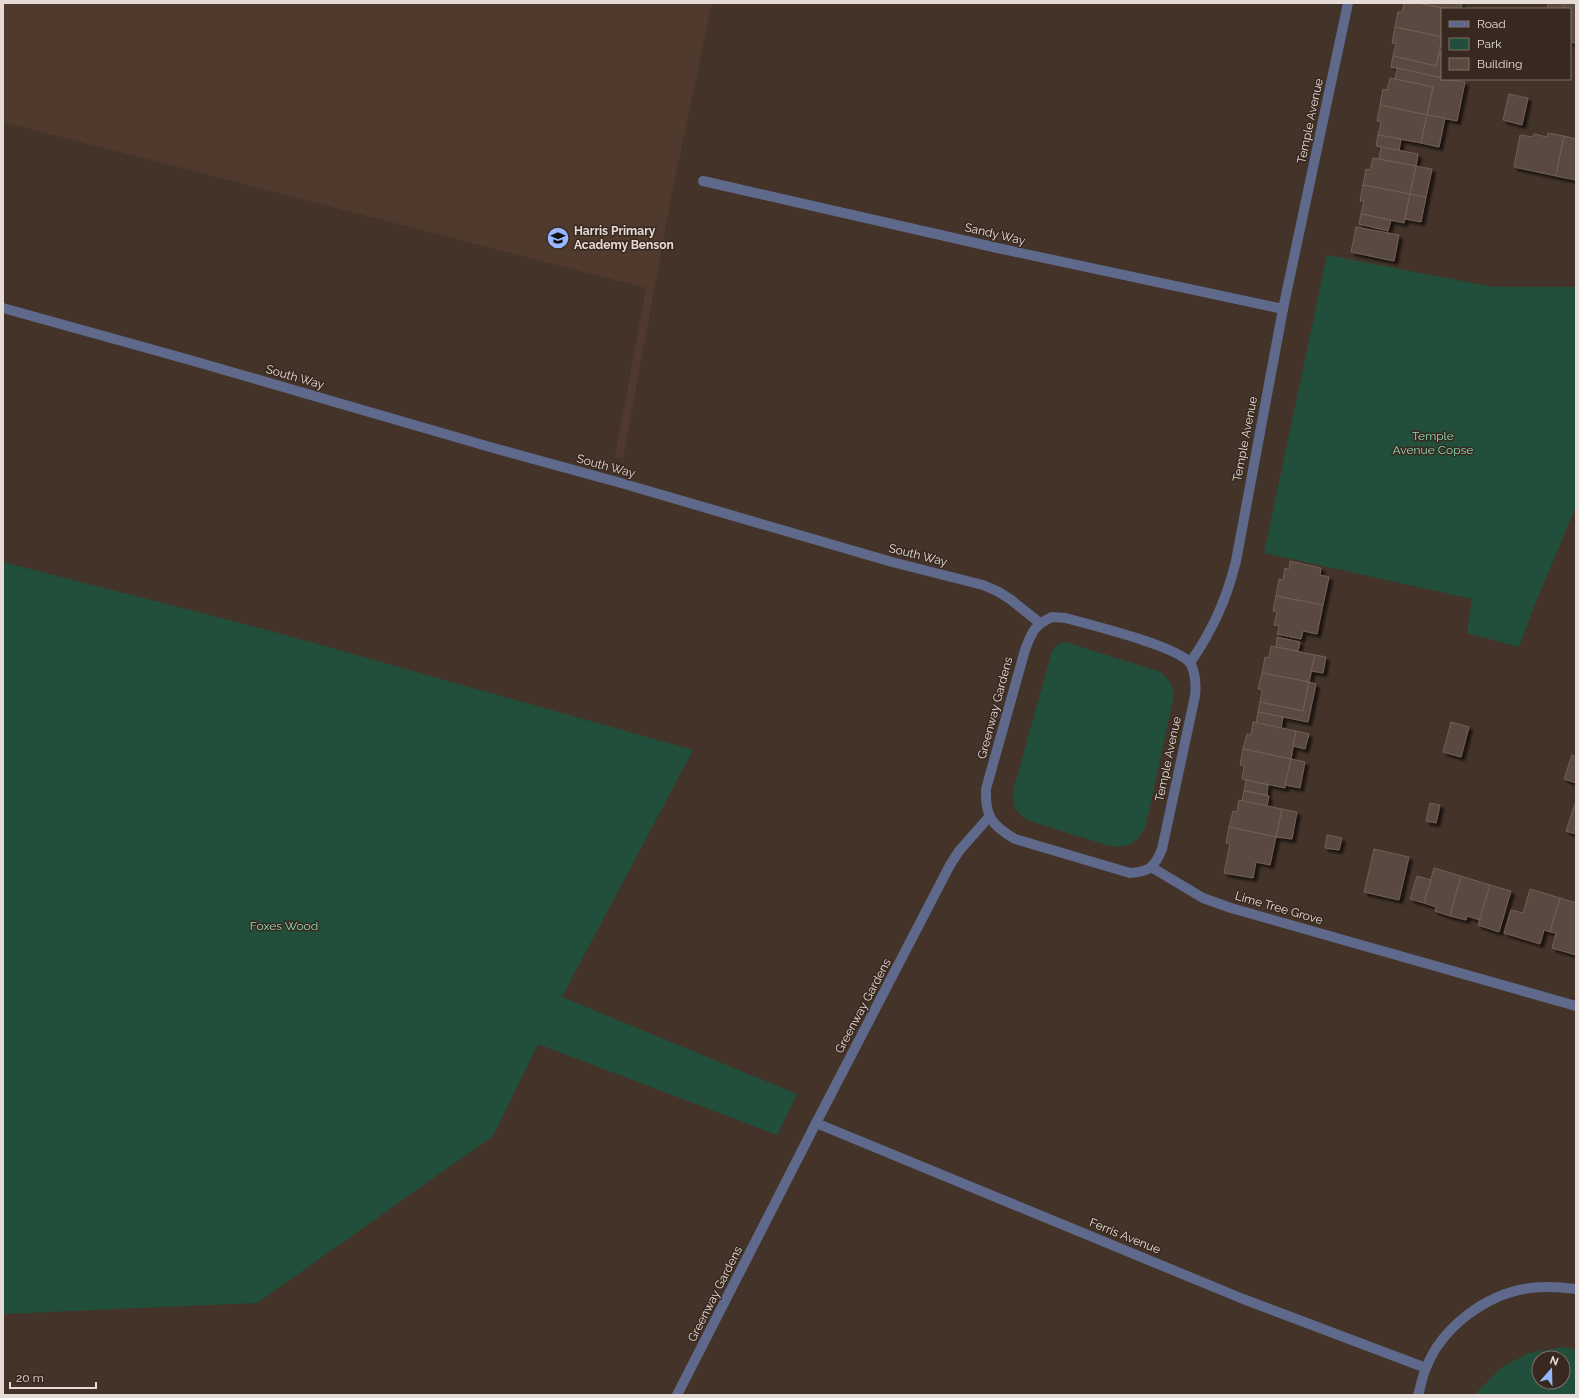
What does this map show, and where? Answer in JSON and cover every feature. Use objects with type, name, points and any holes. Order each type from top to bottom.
[{"type":"street","name":"Temple Avenue","points":[[1151,867],[1158,860],[1162,849],[1195,696],[1195,676],[1190,663],[1205,641],[1219,613],[1229,589],[1236,561],[1283,309],[1348,3]]},
{"type":"street","name":"Sandy Way","points":[[703,182],[1002,249],[1283,309]]},
{"type":"street","name":"South Way","points":[[3,308],[621,483],[892,562],[983,585],[1010,599],[1040,623]]},
{"type":"street","points":[[1040,623],[1052,618],[1066,618],[1161,646],[1179,654],[1190,663]]},
{"type":"street","name":"Greenway Gardens","points":[[678,1395],[816,1123],[950,865],[959,851],[989,817],[985,804],[986,789],[1025,650],[1032,632],[1040,623]]},
{"type":"street","points":[[989,817],[1000,830],[1014,839],[1130,873],[1143,872],[1151,867]]},
{"type":"street","name":"Lime Tree Grove","points":[[1151,867],[1202,898],[1231,908],[1576,1006]]},
{"type":"street","name":"Ferris Avenue","points":[[816,1123],[1243,1299],[1426,1368]]},
{"type":"street","points":[[1418,1395],[1426,1368],[1439,1345],[1457,1324],[1479,1307],[1503,1295],[1530,1288],[1557,1286],[1576,1289]]},
{"type":"shaded area","name":"Harris Primary Academy Benson","points":[[3,3],[712,3],[673,188],[623,459],[615,457],[646,288],[3,122]]},
{"type":"green space","name":"Temple Avenue Copse","points":[[1327,255],[1493,287],[1576,287],[1576,506],[1519,647],[1467,633],[1472,599],[1264,553]]},
{"type":"green space","name":"Foxes Wood","points":[[3,562],[264,629],[693,750],[562,997],[797,1094],[777,1135],[538,1044],[493,1136],[257,1303],[3,1314]]},
{"type":"green space","points":[[1065,642],[1161,672],[1169,682],[1173,691],[1173,700],[1146,825],[1140,836],[1132,843],[1127,845],[1109,846],[1030,821],[1018,812],[1014,805],[1013,791],[1052,651],[1057,645]]},
{"type":"green space","points":[[1563,1347],[1576,1349],[1576,1395],[1477,1395],[1478,1391],[1502,1367],[1531,1353],[1531,1390],[1571,1390],[1571,1350],[1546,1350]]},
{"type":"building","points":[[1404,3],[1418,3],[1443,8],[1441,8],[1441,37],[1395,27],[1398,12],[1402,12]]},
{"type":"building","points":[[1418,3],[1462,3],[1461,8],[1443,8]]},
{"type":"building","points":[[1548,3],[1564,3],[1563,8],[1547,8]]},
{"type":"building","points":[[1564,3],[1576,3],[1576,43],[1571,42],[1571,8],[1563,8]]},
{"type":"building","points":[[1395,27],[1441,37],[1436,66],[1393,56],[1396,44],[1392,43]]},
{"type":"building","points":[[1440,51],[1441,78],[1391,67],[1393,56],[1436,66]]},
{"type":"building","points":[[1397,68],[1441,78],[1441,80],[1465,82],[1457,121],[1427,115],[1433,87],[1395,79]]},
{"type":"building","points":[[1390,78],[1433,87],[1427,115],[1380,105],[1383,89],[1387,90]]},
{"type":"building","points":[[1509,94],[1528,98],[1522,125],[1503,120]]},
{"type":"building","points":[[1380,105],[1427,115],[1421,143],[1378,135],[1381,122],[1377,121]]},
{"type":"building","points":[[1427,115],[1445,118],[1439,147],[1421,143]]},
{"type":"building","points":[[1548,133],[1564,136],[1556,176],[1514,167],[1520,135],[1533,137],[1534,134],[1547,137]]},
{"type":"building","points":[[1378,135],[1401,139],[1399,151],[1376,146]]},
{"type":"building","points":[[1564,136],[1576,139],[1576,180],[1556,176]]},
{"type":"building","points":[[1381,147],[1418,154],[1416,166],[1379,159]]},
{"type":"building","points":[[1373,158],[1416,166],[1410,194],[1363,185],[1366,169],[1370,170]]},
{"type":"building","points":[[1416,166],[1432,169],[1426,197],[1410,194]]},
{"type":"building","points":[[1363,185],[1410,194],[1404,223],[1361,214],[1364,201],[1360,201]]},
{"type":"building","points":[[1410,194],[1426,197],[1421,222],[1405,219]]},
{"type":"building","points":[[1361,214],[1391,220],[1388,231],[1359,224]]},
{"type":"building","points":[[1356,227],[1399,235],[1394,261],[1351,252]]},
{"type":"building","points":[[1290,561],[1321,568],[1320,575],[1329,577],[1323,605],[1276,596],[1279,579],[1283,580],[1285,568],[1289,569]]},
{"type":"building","points":[[1276,596],[1323,605],[1317,634],[1303,631],[1301,639],[1277,634],[1279,626],[1274,625],[1277,612],[1273,611]]},
{"type":"building","points":[[1277,637],[1300,642],[1298,651],[1276,647]]},
{"type":"building","points":[[1271,646],[1315,655],[1309,682],[1262,673],[1265,657],[1269,658]]},
{"type":"building","points":[[1315,655],[1326,657],[1323,673],[1311,671]]},
{"type":"building","points":[[1262,673],[1309,682],[1303,711],[1260,702],[1262,690],[1258,689]]},
{"type":"building","points":[[1309,682],[1316,684],[1308,722],[1258,712],[1260,702],[1303,711]]},
{"type":"building","points":[[1258,712],[1283,717],[1281,728],[1256,723]]},
{"type":"building","points":[[1253,722],[1296,731],[1291,759],[1243,749],[1247,734],[1251,735]]},
{"type":"building","points":[[1451,722],[1469,727],[1461,757],[1443,752]]},
{"type":"building","points":[[1296,731],[1309,734],[1305,749],[1293,746]]},
{"type":"building","points":[[1243,749],[1291,759],[1285,788],[1242,779],[1244,766],[1240,765]]},
{"type":"building","points":[[1572,755],[1576,757],[1576,783],[1564,779]]},
{"type":"building","points":[[1291,759],[1305,762],[1300,788],[1285,785]]},
{"type":"building","points":[[1246,780],[1268,785],[1267,795],[1244,791]]},
{"type":"building","points":[[1244,791],[1269,796],[1267,806],[1242,801]]},
{"type":"building","points":[[1239,800],[1282,809],[1276,837],[1229,827],[1233,811],[1237,812]]},
{"type":"building","points":[[1576,801],[1576,834],[1566,831]]},
{"type":"building","points":[[1430,803],[1440,805],[1436,823],[1426,821]]},
{"type":"building","points":[[1282,809],[1297,812],[1292,839],[1276,837]]},
{"type":"building","points":[[1229,827],[1276,837],[1270,865],[1256,862],[1253,878],[1224,873],[1230,844],[1226,843]]},
{"type":"building","points":[[1327,835],[1342,838],[1339,850],[1325,848]]},
{"type":"building","points":[[1374,849],[1409,857],[1399,900],[1364,892]]},
{"type":"building","points":[[1434,868],[1461,876],[1450,916],[1435,911],[1436,907],[1424,903]]},
{"type":"building","points":[[1417,876],[1431,880],[1424,903],[1410,899]]},
{"type":"building","points":[[1461,876],[1490,885],[1480,920],[1467,916],[1466,920],[1450,916]]},
{"type":"building","points":[[1490,885],[1511,891],[1499,932],[1478,925]]},
{"type":"building","points":[[1530,889],[1560,898],[1550,932],[1544,930],[1540,944],[1504,933],[1511,910],[1523,913]]},
{"type":"building","points":[[1560,898],[1576,903],[1576,955],[1552,948],[1556,933],[1550,932]]},
{"type":"place","name":"Harris Primary Academy Benson","points":[[558,238]]}]
